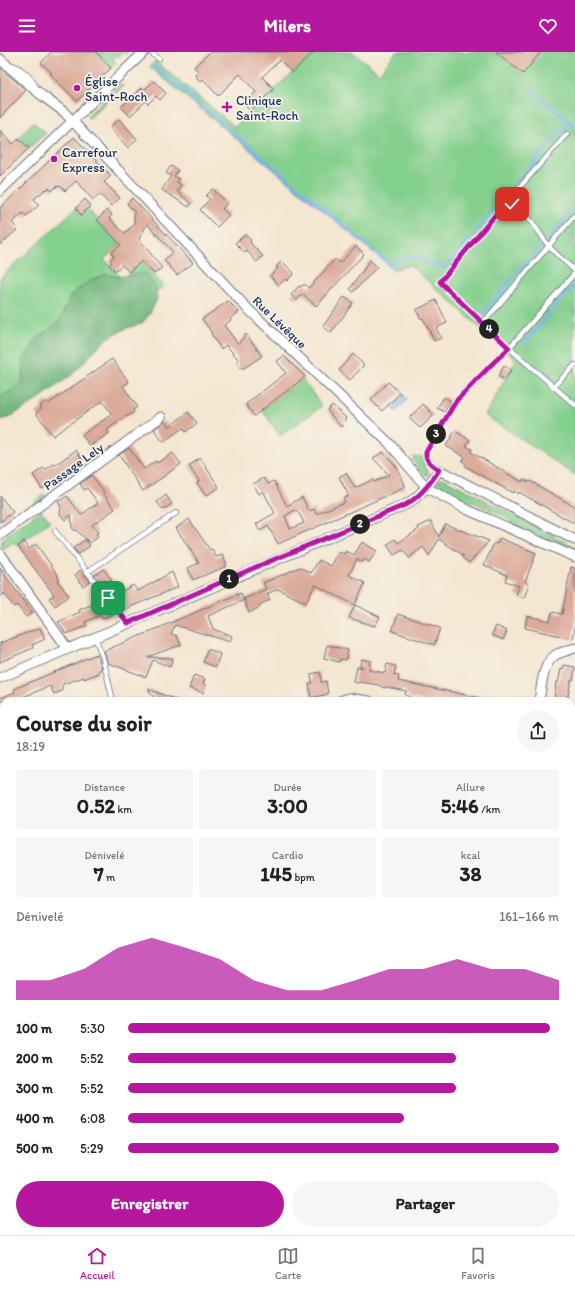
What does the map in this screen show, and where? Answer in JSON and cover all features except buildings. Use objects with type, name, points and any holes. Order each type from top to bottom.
[{"type":"street","points":[[0,191],[144,52]]},
{"type":"street","name":"Rue Lévêque","points":[[2,61],[39,93],[56,105],[72,121],[246,307],[383,436],[427,488],[468,510],[575,557]]},
{"type":"street","name":"Passage Lely","points":[[0,535],[161,417]]},
{"type":"street","points":[[0,678],[256,567],[405,505],[427,488],[439,470],[575,540]]},
{"type":"street","points":[[0,553],[61,637],[68,649]]},
{"type":"street","points":[[540,697],[545,669],[549,661],[556,655],[575,648]]},
{"type":"lane","points":[[150,52],[159,59]]},
{"type":"lane","points":[[567,134],[506,203],[440,282],[509,348],[575,405]]},
{"type":"lane","points":[[439,470],[430,463],[426,456],[426,452],[456,401],[509,348],[575,272],[548,246],[523,211],[512,204],[506,203]]},
{"type":"lane","points":[[483,323],[575,215]]},
{"type":"lane","points":[[553,387],[575,364]]},
{"type":"lane","points":[[88,572],[176,513]]},
{"type":"lane","points":[[55,531],[128,623]]},
{"type":"lane","points":[[95,637],[103,658],[112,697]]},
{"type":"green space","points":[[96,52],[123,52],[119,57],[117,55],[113,59],[116,63],[109,71],[96,58],[99,55]]},
{"type":"green space","points":[[314,52],[353,52],[379,73],[396,52],[575,52],[575,475],[485,415],[516,360],[410,265],[392,270],[385,262],[150,67],[155,61],[235,127]]},
{"type":"green space","points":[[121,84],[123,86],[89,118],[87,116]]},
{"type":"green space","points":[[33,122],[46,133],[29,148],[18,138]]},
{"type":"green space","points":[[76,208],[81,215],[87,209],[121,245],[104,259],[122,279],[142,261],[164,286],[0,414],[0,278]]},
{"type":"green space","points":[[142,273],[148,276],[156,287],[157,299],[149,315],[142,323],[109,337],[73,374],[36,401],[10,417],[0,420],[0,397],[22,384],[24,358],[35,340],[59,322],[71,295],[91,280],[106,274],[118,277]]},
{"type":"green space","points":[[302,379],[322,406],[280,436],[262,410]]},
{"type":"green space","points":[[413,456],[423,457],[425,466],[429,473],[428,475],[425,475],[418,468],[419,467],[412,459],[414,458]]},
{"type":"green space","points":[[443,478],[489,502],[486,508],[475,503],[460,500],[436,485],[439,480]]},
{"type":"green space","points":[[45,494],[47,497],[0,531],[0,527]]},
{"type":"green space","points":[[491,503],[575,547],[575,552],[517,526],[504,516],[488,509]]},
{"type":"green space","points":[[41,510],[50,521],[17,546],[14,542],[4,549],[1,544],[4,537]]},
{"type":"water","points":[[404,395],[408,399],[396,412],[392,408]]},
{"type":"waterway","points":[[153,65],[390,265],[408,255],[444,268],[446,267],[569,121],[531,90]]},
{"type":"waterway","points":[[569,121],[575,126]]},
{"type":"waterway","points":[[548,239],[575,206]]},
{"type":"waterway","points":[[481,315],[542,245]]},
{"type":"waterway","points":[[524,344],[575,284]]},
{"type":"place","name":"Église Saint-Roch","points":[[77,88]]},
{"type":"place","name":"Clinique Saint-Roch","points":[[227,107]]},
{"type":"place","name":"Carrefour Express","points":[[54,159]]},
{"type":"route","points":[[108,598],[128,623],[256,567],[405,505],[427,488],[439,470],[427,461],[426,452],[452,406],[475,380],[509,348],[440,282],[501,208],[506,203],[512,204]]}]
